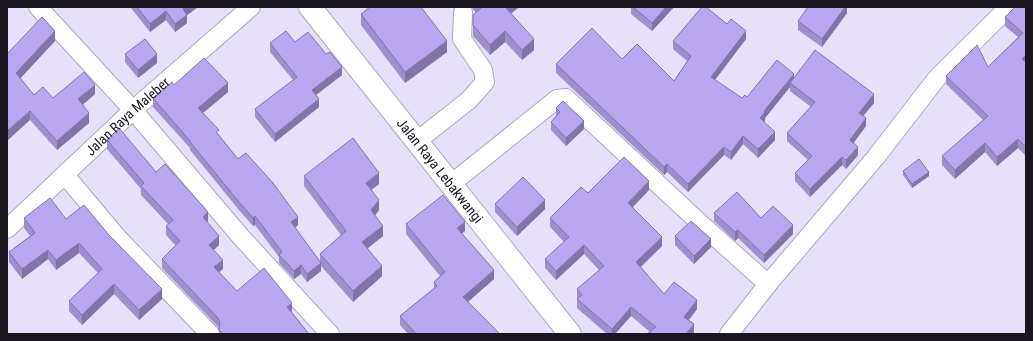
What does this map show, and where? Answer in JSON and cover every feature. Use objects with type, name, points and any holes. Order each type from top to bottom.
[{"type":"main road","name":"Jalan Raya Lebakwangi","points":[[310,7],[570,334]]},
{"type":"street","points":[[38,7],[133,110],[241,237],[330,334]]},
{"type":"street","name":"Jalan Raya Maleber","points":[[7,229],[133,110],[251,7]]},
{"type":"street","points":[[729,334],[768,284],[876,157],[937,78],[1009,7]]},
{"type":"street","points":[[417,141],[469,100],[485,82],[483,70],[462,39],[463,12]]},
{"type":"street","points":[[451,184],[557,99],[566,98],[703,226],[768,284]]},
{"type":"street","points":[[65,175],[117,237],[210,334]]},
{"type":"building","points":[[137,7],[186,7],[183,9],[187,15],[175,24],[166,11],[150,24]]},
{"type":"building","points":[[370,7],[421,7],[447,41],[405,72],[361,14]]},
{"type":"building","points":[[480,7],[505,7],[534,39],[522,50],[505,31],[490,45],[473,25],[473,15],[481,8]]},
{"type":"building","points":[[633,7],[666,7],[652,23]]},
{"type":"building","points":[[702,7],[706,7],[727,24],[731,19],[746,31],[711,77],[742,98],[745,95],[747,97],[777,60],[794,74],[760,118],[775,132],[758,149],[743,136],[731,152],[724,147],[688,184],[667,164],[664,167],[556,64],[592,28],[622,59],[637,44],[674,81],[691,56],[673,41]]},
{"type":"building","points":[[808,7],[845,7],[822,39],[798,21]]},
{"type":"building","points":[[1015,7],[1026,7],[1026,55],[1022,59],[1026,62],[1026,147],[1018,139],[997,157],[985,143],[955,170],[942,156],[988,116],[946,76],[977,45],[988,67],[1023,33],[1005,17]]},
{"type":"building","points":[[42,17],[55,31],[16,73],[34,95],[43,87],[53,98],[84,72],[95,85],[78,99],[89,113],[57,141],[30,111],[7,131],[7,53]]},
{"type":"building","points":[[286,31],[295,42],[308,32],[326,54],[330,52],[342,67],[312,90],[319,99],[275,134],[255,109],[297,77],[270,43]]},
{"type":"building","points":[[145,39],[157,54],[138,70],[125,54]]},
{"type":"building","points":[[815,50],[874,94],[859,113],[866,118],[850,140],[858,147],[846,160],[842,157],[810,189],[795,173],[812,156],[787,133],[815,102],[790,83]]},
{"type":"building","points":[[204,58],[228,83],[198,108],[219,130],[216,132],[238,159],[246,153],[273,183],[298,217],[291,222],[321,263],[307,274],[301,265],[294,271],[279,255],[282,252],[255,216],[253,218],[239,202],[153,98],[172,82],[174,85]]},
{"type":"building","points":[[563,101],[584,121],[566,138],[551,122],[560,112],[556,108]]},
{"type":"building","points":[[119,128],[156,172],[165,164],[208,212],[203,217],[219,236],[209,245],[223,260],[214,267],[237,291],[264,268],[292,303],[287,307],[309,334],[223,334],[219,330],[220,323],[218,318],[162,259],[180,241],[166,226],[173,220],[141,186],[144,183],[107,140]]},
{"type":"building","points":[[353,138],[379,173],[366,183],[379,200],[371,210],[383,226],[362,242],[382,266],[353,291],[320,254],[346,231],[304,176]]},
{"type":"building","points":[[624,157],[649,181],[628,203],[662,237],[636,262],[664,294],[674,282],[697,300],[684,317],[694,324],[686,334],[647,334],[656,327],[631,307],[612,329],[577,299],[582,295],[577,289],[604,266],[584,245],[556,271],[545,259],[569,237],[550,218],[581,187],[588,193]]},
{"type":"building","points":[[919,159],[929,172],[912,184],[903,171]]},
{"type":"building","points":[[523,177],[545,200],[517,227],[495,204]]},
{"type":"building","points":[[737,192],[761,218],[773,206],[793,225],[764,255],[738,230],[735,232],[714,213]]},
{"type":"building","points":[[443,195],[465,222],[457,228],[494,270],[463,297],[500,334],[416,334],[400,316],[437,286],[434,282],[445,272],[406,224]]},
{"type":"building","points":[[50,198],[66,219],[84,205],[109,235],[162,289],[139,310],[114,284],[82,315],[69,301],[102,269],[79,243],[56,260],[48,250],[22,269],[9,252],[35,233],[24,218]]},
{"type":"building","points":[[691,221],[711,239],[694,256],[675,236]]}]
